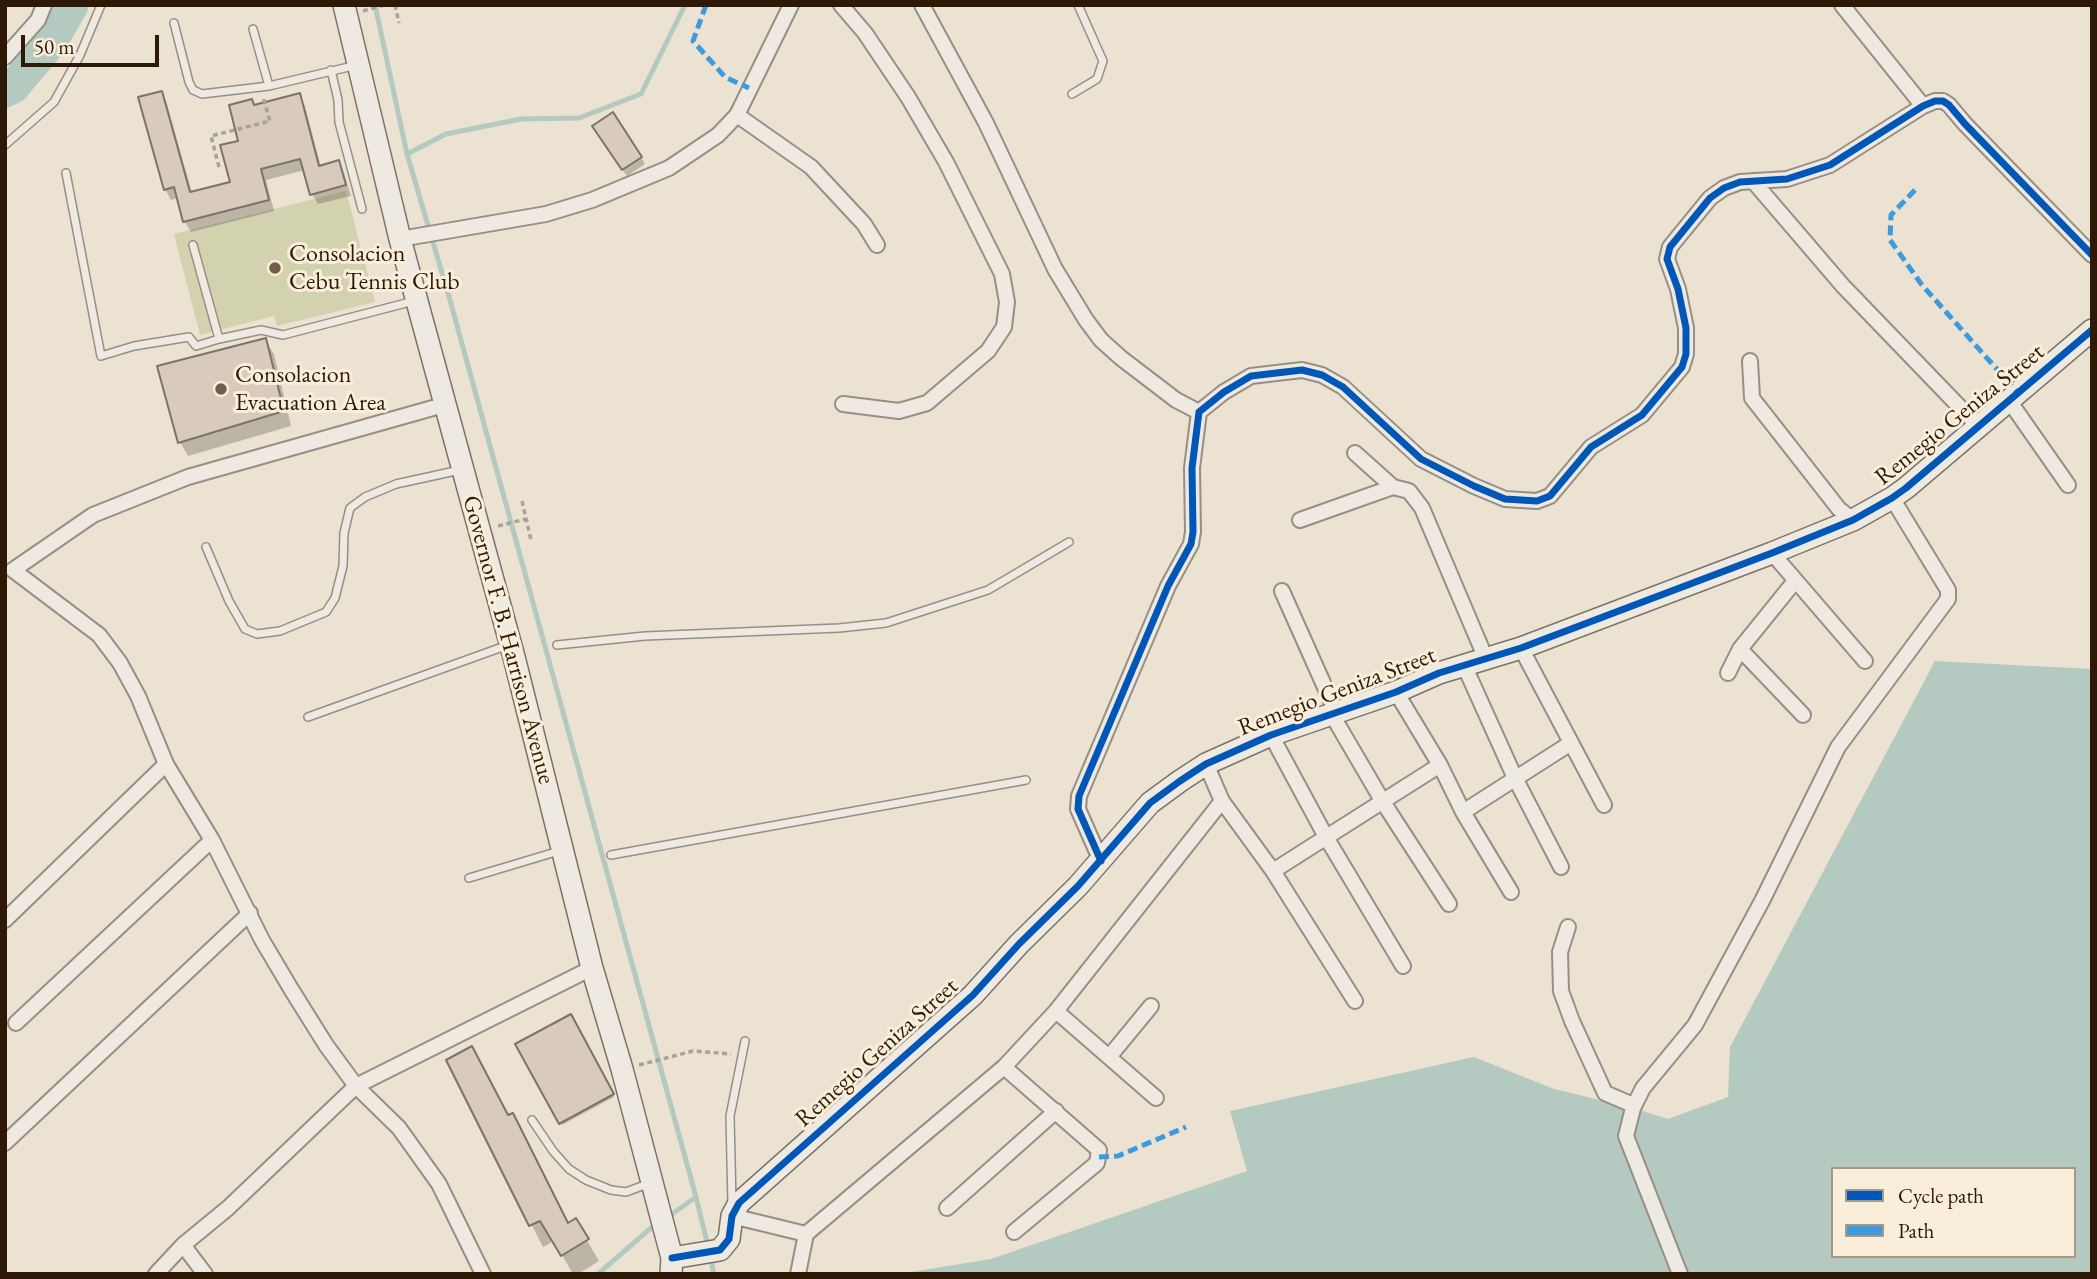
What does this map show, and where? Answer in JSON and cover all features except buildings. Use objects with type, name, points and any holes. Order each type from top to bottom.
[{"type":"street","points":[[5,57],[38,20],[44,5]]},
{"type":"street","points":[[400,239],[546,214],[592,200],[669,168],[718,135],[737,115],[791,5]]},
{"type":"street","points":[[841,5],[873,44],[946,162],[1002,274],[1007,302],[1004,327],[988,351],[928,402],[899,411],[843,404]]},
{"type":"street","points":[[922,5],[986,123],[1055,269],[1086,320],[1101,340],[1121,358],[1176,400],[1199,412]]},
{"type":"street","points":[[1842,5],[1923,106]]},
{"type":"street","name":"Governor F. B. Harrison Avenue","points":[[354,8],[357,65],[400,239],[447,404],[592,968],[628,1068],[651,1182],[672,1266]]},
{"type":"street","points":[[1101,861],[1078,809],[1079,796],[1168,586],[1191,544],[1192,468],[1199,412],[1224,392],[1251,376],[1302,370],[1322,374],[1343,387],[1421,459],[1506,499],[1537,501],[1550,496],[1591,447],[1642,415],[1682,367],[1686,354],[1686,328],[1678,289],[1667,259],[1670,247],[1710,198],[1724,188],[1740,182],[1787,179],[1830,165],[1935,101],[1943,101],[1949,105],[2092,255]]},
{"type":"street","points":[[737,115],[811,167],[864,224],[877,245]]},
{"type":"street","points":[[1753,181],[1843,286],[1979,427]]},
{"type":"street","name":"Remegio Geniza Street","points":[[672,1266],[695,1256],[720,1250],[729,1240],[732,1216],[739,1203],[752,1190],[972,995],[1101,861],[1150,803],[1206,764],[1271,736],[1396,692],[1464,664],[1521,648],[1853,520],[1892,499],[2092,330]]},
{"type":"street","points":[[1750,362],[1752,398],[1839,509],[1853,520]]},
{"type":"street","points":[[2010,401],[2067,485]]},
{"type":"street","points":[[447,404],[188,477],[93,515],[9,567],[99,635],[120,663],[138,696],[166,764],[212,840],[262,940],[291,989],[356,1086],[400,1128],[439,1184],[483,1274]]},
{"type":"street","points":[[1355,453],[1392,487],[1409,491],[1422,508],[1486,659]]},
{"type":"street","points":[[1300,520],[1392,487]]},
{"type":"street","points":[[1680,1274],[1626,1136],[1633,1105],[1643,1088],[1695,1025],[1762,901],[1838,747],[1948,599],[1948,590],[1892,499]]},
{"type":"street","points":[[1772,553],[1865,661]]},
{"type":"street","points":[[1728,673],[1740,649],[1795,582]]},
{"type":"street","points":[[1282,591],[1334,713],[1383,802],[1450,904]]},
{"type":"street","points":[[1521,648],[1604,805]]},
{"type":"street","points":[[1740,649],[1802,715]]},
{"type":"street","points":[[1464,664],[1515,778],[1562,867]]},
{"type":"street","points":[[1396,692],[1511,892]]},
{"type":"street","points":[[1271,736],[1326,837],[1403,966]]},
{"type":"street","points":[[1463,812],[1571,743]]},
{"type":"street","points":[[5,920],[166,764]]},
{"type":"street","points":[[1206,764],[1222,801],[1273,871],[1355,1001]]},
{"type":"street","points":[[1273,871],[1440,765]]},
{"type":"street","points":[[798,1274],[807,1234],[1004,1067],[1056,1011],[1222,801]]},
{"type":"street","points":[[16,1023],[212,840]]},
{"type":"street","points":[[5,1143],[250,913]]},
{"type":"street","points":[[1568,928],[1560,952],[1561,991],[1572,1021],[1605,1093],[1633,1105]]},
{"type":"street","points":[[156,1274],[183,1245],[228,1208],[356,1086],[592,968]]},
{"type":"street","points":[[1108,1057],[1151,1006]]},
{"type":"street","points":[[1056,1011],[1156,1098]]},
{"type":"street","points":[[1004,1067],[1100,1150],[1097,1163],[1014,1232]]},
{"type":"street","points":[[947,1208],[1056,1111]]},
{"type":"street","points":[[732,1216],[807,1234]]},
{"type":"street","points":[[183,1245],[205,1274]]},
{"type":"lane","points":[[5,145],[54,102],[80,55],[101,5]]},
{"type":"lane","points":[[1072,94],[1097,79],[1103,61],[1078,5]]},
{"type":"lane","points":[[174,23],[189,82],[193,90],[202,94],[269,86],[357,65]]},
{"type":"lane","points":[[253,29],[269,86]]},
{"type":"lane","points":[[331,70],[338,100],[339,122],[362,209]]},
{"type":"lane","points":[[66,173],[101,356],[134,346],[189,337],[196,346],[261,330],[283,335],[418,300]]},
{"type":"lane","points":[[193,245],[219,339]]},
{"type":"lane","points":[[206,547],[229,601],[245,629],[257,634],[280,631],[326,612],[335,598],[343,566],[344,533],[350,508],[365,497],[396,484],[462,470]]},
{"type":"lane","points":[[557,645],[645,636],[839,628],[886,623],[988,590],[1069,542]]},
{"type":"lane","points":[[308,718],[509,645]]},
{"type":"lane","points":[[611,855],[1026,780]]},
{"type":"lane","points":[[469,878],[562,850]]},
{"type":"lane","points":[[732,1216],[730,1116],[745,1041]]},
{"type":"lane","points":[[532,1120],[569,1169],[586,1180],[611,1190],[625,1192],[651,1182]]},
{"type":"path","points":[[354,8],[384,5]]},
{"type":"path","points":[[395,5],[399,23]]},
{"type":"path","points":[[219,167],[211,136],[270,121],[265,102]]},
{"type":"path","points":[[522,500],[531,540]]},
{"type":"path","points":[[496,526],[525,519]]},
{"type":"path","points":[[628,1068],[694,1051],[742,1055]]},
{"type":"green space","name":"Consolacion Cebu Tennis Club","points":[[346,191],[375,302],[277,326],[274,316],[200,335],[174,234]]},
{"type":"shaded area","points":[[1935,661],[2092,669],[2092,1274],[899,1274],[991,1259],[1247,1171],[1230,1111],[1474,1057],[1554,1089],[1668,1119],[1728,1097],[1730,1047]]},
{"type":"waterway","points":[[5,91],[13,87],[51,42],[72,5]]},
{"type":"waterway","points":[[375,5],[407,154],[450,300],[708,1246]]},
{"type":"waterway","points":[[407,154],[446,134],[521,119],[579,118],[641,94],[685,5]]},
{"type":"waterway","points":[[672,1214],[696,1197]]},
{"type":"waterway","points":[[598,1274],[651,1228]]},
{"type":"waterway","points":[[710,1256],[714,1274]]},
{"type":"marked path","points":[[706,5],[693,41],[725,77],[749,88]]},
{"type":"marked path","points":[[1915,190],[1891,215],[1890,240],[1922,285],[2019,394]]},
{"type":"marked path","points":[[1099,1157],[1118,1156],[1186,1127]]},
{"type":"cycle path","points":[[1101,861],[1078,809],[1079,796],[1168,586],[1191,544],[1192,468],[1199,412],[1224,392],[1251,376],[1302,370],[1322,375],[1343,387],[1421,459],[1505,499],[1537,501],[1550,496],[1591,447],[1642,415],[1682,367],[1686,354],[1686,328],[1678,289],[1667,259],[1670,247],[1710,198],[1724,188],[1740,182],[1787,179],[1830,165],[1935,101],[1943,101],[1949,105],[2092,255]]},
{"type":"cycle path","points":[[672,1258],[720,1250],[729,1239],[732,1216],[739,1203],[973,995],[1019,944],[1078,886],[1150,803],[1206,764],[1271,735],[1396,692],[1439,673],[1521,648],[1853,520],[1906,488],[2092,330]]},
{"type":"place","name":"Consolacion Cebu Tennis Club","points":[[275,268]]},
{"type":"place","name":"Consolacion Evacuation Area","points":[[221,389]]}]
